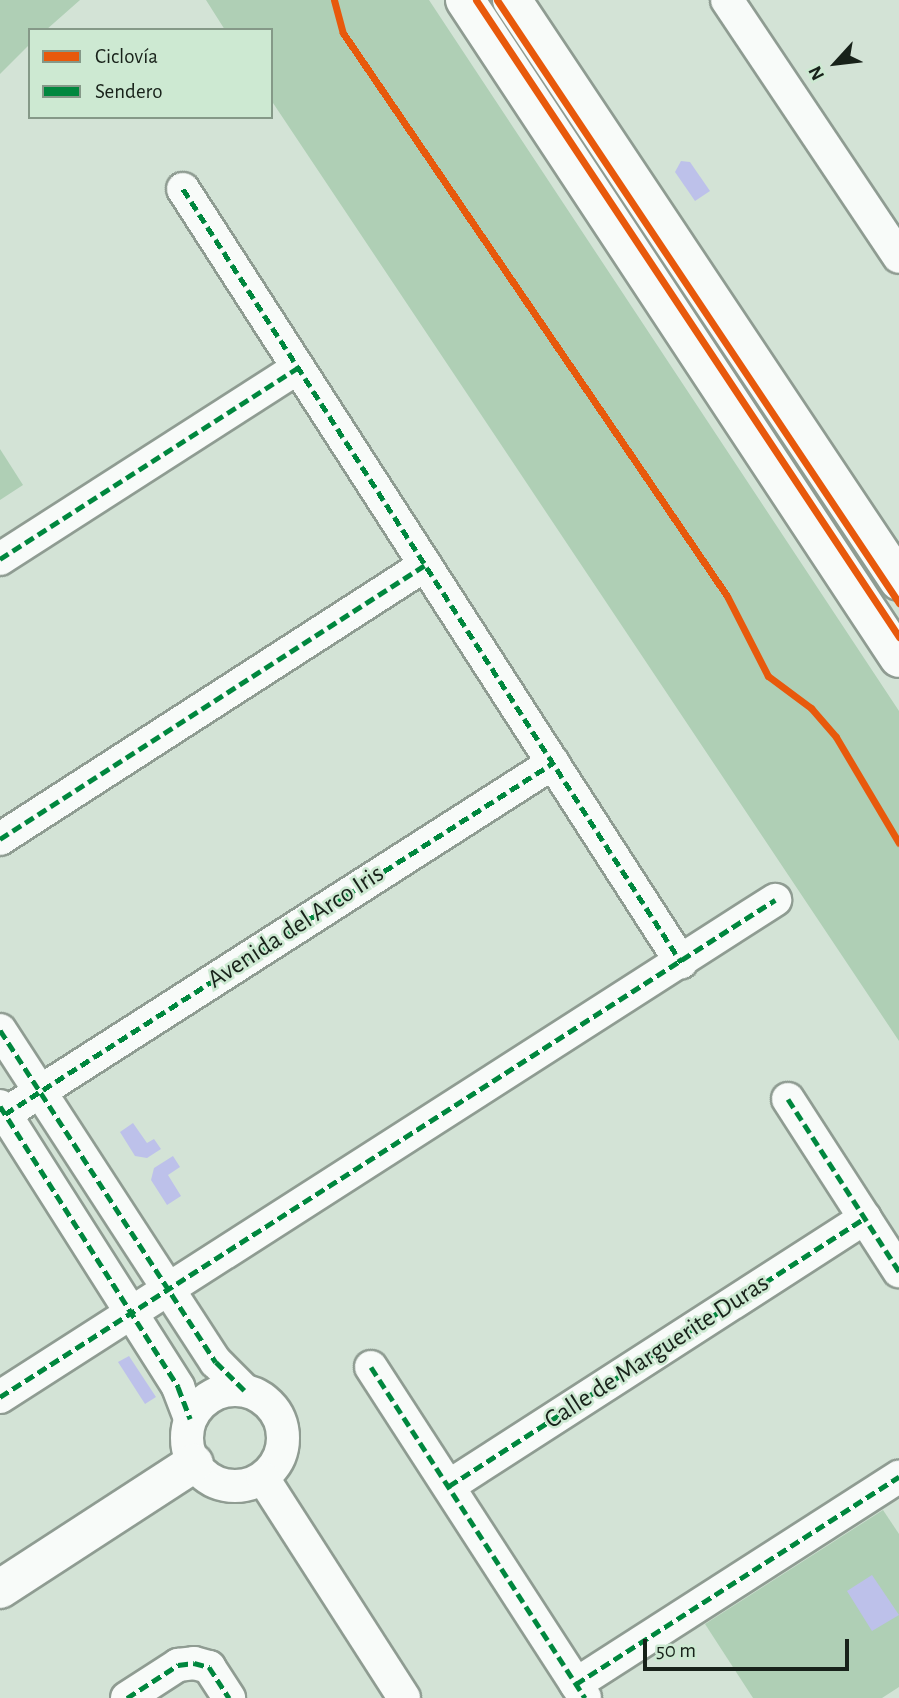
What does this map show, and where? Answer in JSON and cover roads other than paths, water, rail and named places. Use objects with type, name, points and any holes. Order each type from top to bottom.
[{"type":"street","points":[[465,0],[899,658]]},
{"type":"street","points":[[512,0],[899,581]]},
{"type":"street","points":[[727,0],[899,257]]},
{"type":"street","points":[[183,189],[681,962]]},
{"type":"street","points":[[0,559],[298,368]]},
{"type":"street","points":[[0,839],[425,565]]},
{"type":"street","name":"Avenida del Arco Iris","points":[[190,1419],[131,1313],[3,1110],[40,1093],[553,763]]},
{"type":"street","points":[[0,1397],[775,900]]},
{"type":"street","points":[[0,1030],[170,1287],[216,1362],[244,1390],[271,1406],[283,1436],[274,1466],[262,1478],[233,1486],[204,1475],[194,1463],[190,1419],[212,1395],[244,1390]]},
{"type":"street","points":[[788,1100],[899,1271]]},
{"type":"street","name":"Calle de Marguerite Duras","points":[[449,1486],[865,1218]]},
{"type":"street","points":[[371,1367],[580,1691],[899,1477]]},
{"type":"street","points":[[0,1589],[194,1463]]},
{"type":"street","points":[[262,1478],[404,1698]]},
{"type":"street","points":[[127,1698],[178,1665],[194,1663],[209,1667],[229,1698]]},
{"type":"water","points":[[681,161],[690,162],[710,191],[695,201],[675,172]]},
{"type":"water","points":[[133,1123],[147,1143],[154,1139],[161,1149],[147,1158],[135,1156],[120,1132]]},
{"type":"water","points":[[173,1156],[180,1167],[168,1175],[181,1196],[167,1205],[151,1180],[154,1168]]},
{"type":"water","points":[[129,1356],[156,1397],[145,1404],[118,1362]]},
{"type":"water","points":[[872,1575],[899,1615],[872,1631],[847,1591]]}]
